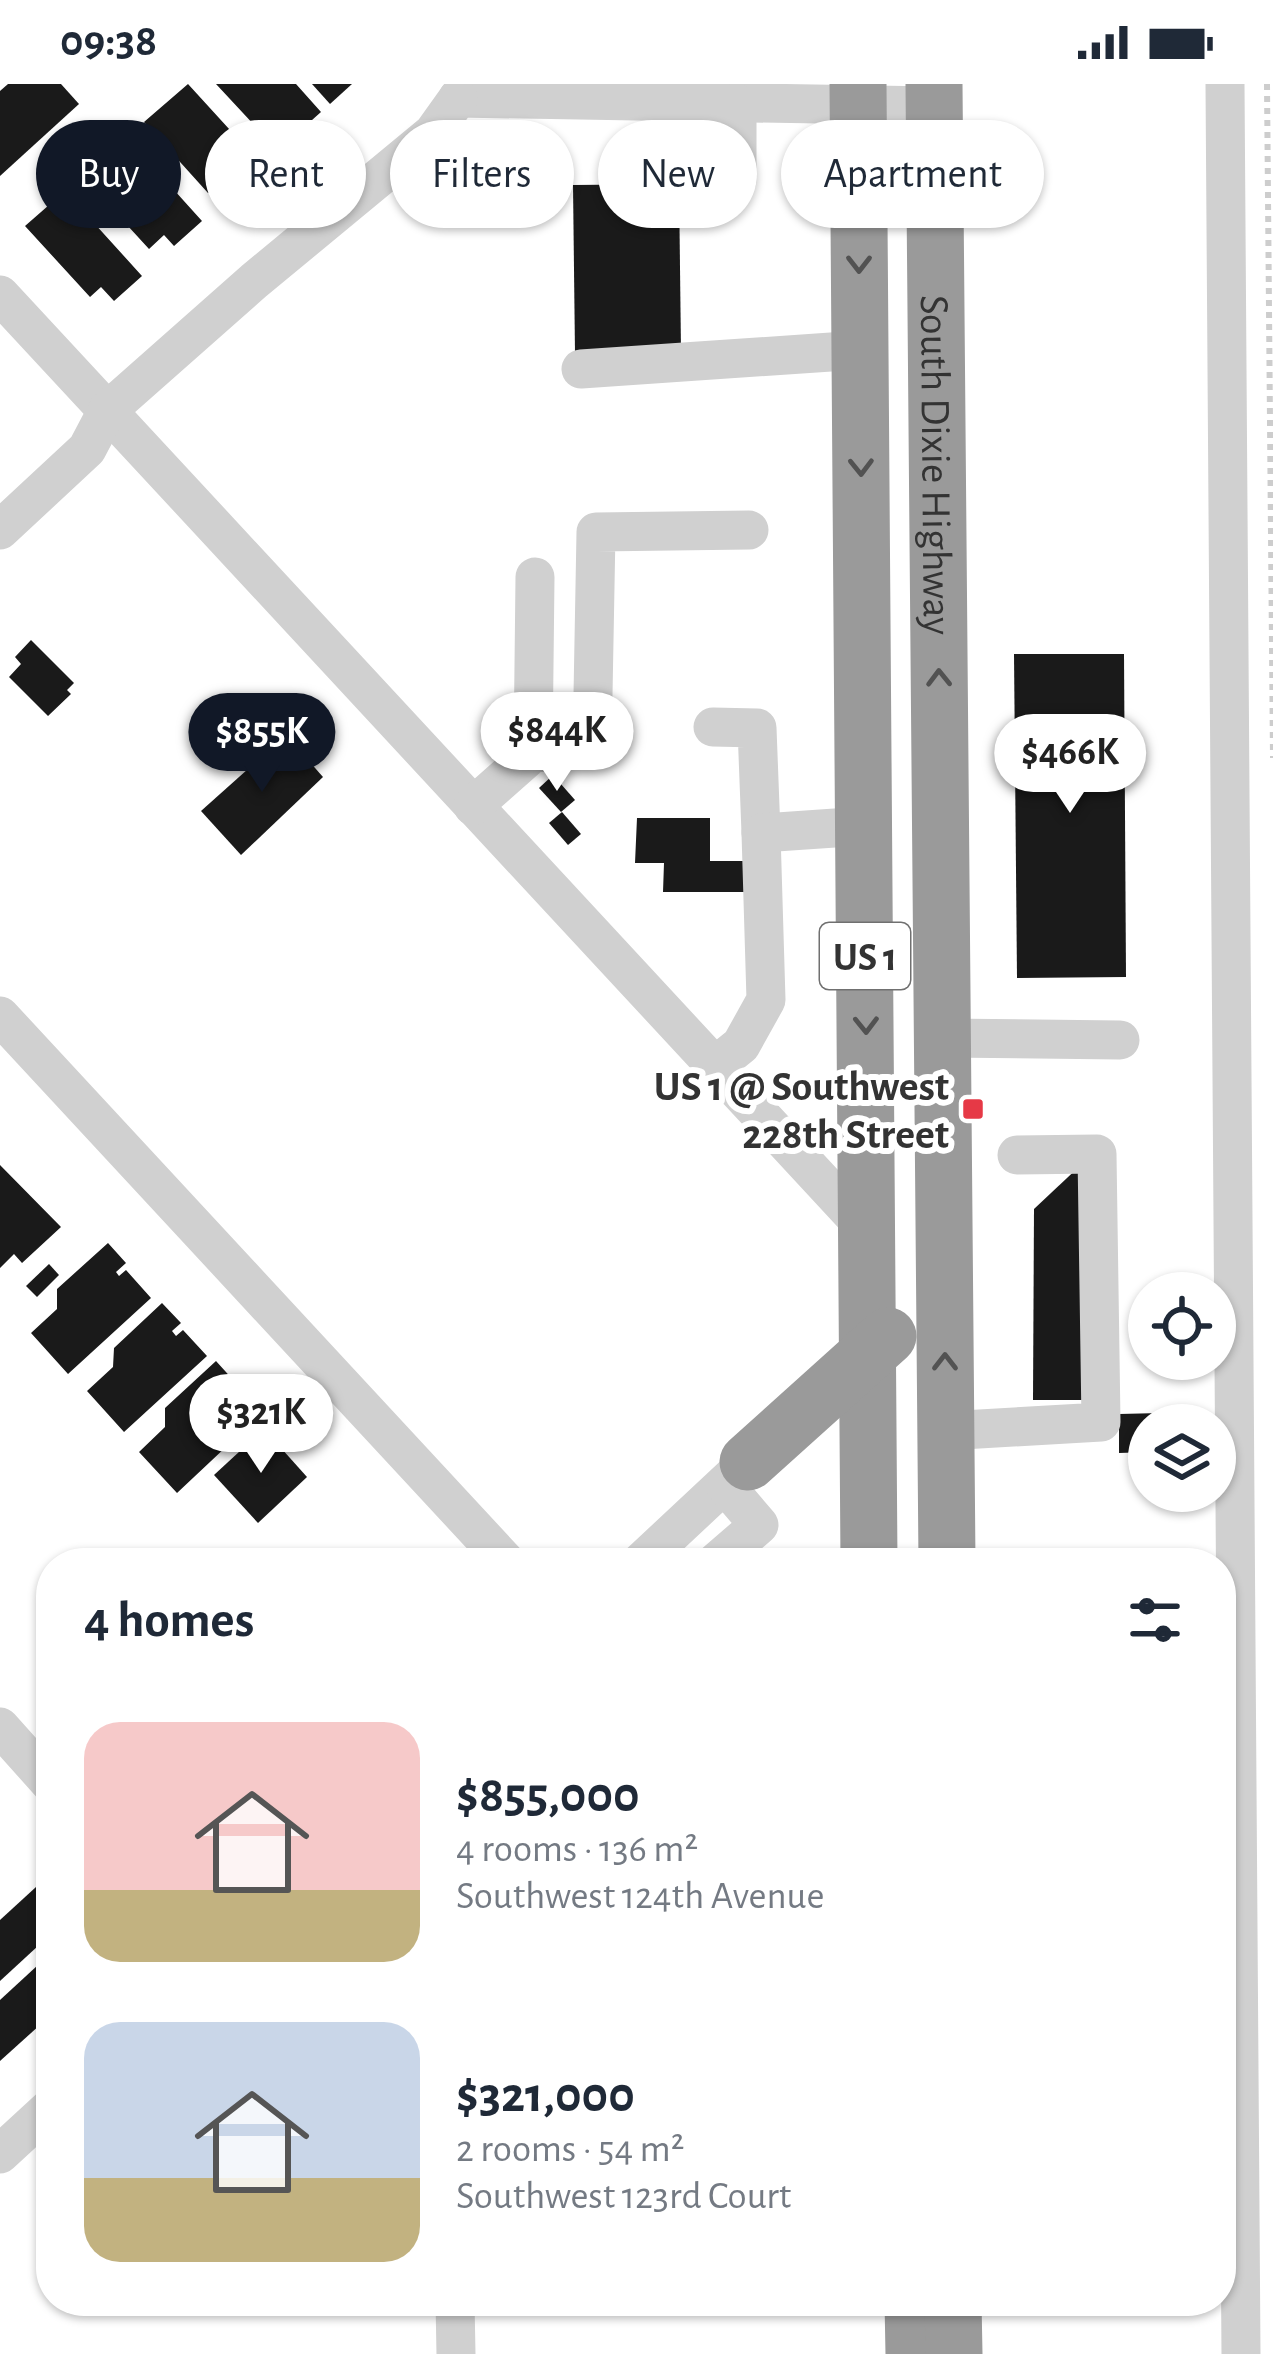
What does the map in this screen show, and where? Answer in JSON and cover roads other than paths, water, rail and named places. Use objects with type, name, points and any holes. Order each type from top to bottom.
[{"type":"highway","name":"South Dixie Highway","points":[[858,94],[868,1548]]},
{"type":"highway","name":"South Dixie Highway","points":[[934,95],[947,1548]]},
{"type":"highway","points":[[863,697],[906,792],[904,1152],[911,1174],[944,1195]]},
{"type":"highway","points":[[737,1474],[869,1351],[944,1294]]},
{"type":"highway","points":[[737,1474],[786,1452],[820,1457],[854,1478],[868,1499]]},
{"type":"highway","points":[[875,2316],[875,2354]]},
{"type":"highway","points":[[914,2316],[914,2354]]},
{"type":"highway","points":[[953,2316],[954,2354]]},
{"type":"street","points":[[1225,84],[1235,1548]]},
{"type":"street","points":[[0,530],[87,449],[107,411],[433,133],[454,88],[736,103],[858,94],[934,95]]},
{"type":"street","points":[[736,103],[736,120]]},
{"type":"street","points":[[0,296],[868,1231]]},
{"type":"street","points":[[580,369],[738,348],[860,350]]},
{"type":"street","points":[[473,806],[532,753],[592,749],[596,532],[749,530]]},
{"type":"street","points":[[532,753],[535,577]]},
{"type":"street","points":[[713,727],[757,728],[766,1000],[741,1045],[715,1066]]},
{"type":"street","points":[[761,833],[864,826]]},
{"type":"street","points":[[0,1016],[493,1548]]},
{"type":"street","points":[[943,1038],[1120,1040]]},
{"type":"street","points":[[946,1431],[1101,1422],[1097,1154],[1017,1155]]},
{"type":"street","points":[[656,1548],[737,1474],[759,1525],[735,1548]]},
{"type":"street","points":[[671,1534],[701,1548]]},
{"type":"street","points":[[0,1727],[36,1767]]},
{"type":"street","points":[[1236,1749],[1240,2354]]},
{"type":"street","points":[[0,2154],[36,2121]]},
{"type":"street","points":[[455,2316],[456,2354]]},
{"type":"place","name":"US 1 @ Southwest 228th Street","points":[[973,1109]]}]
